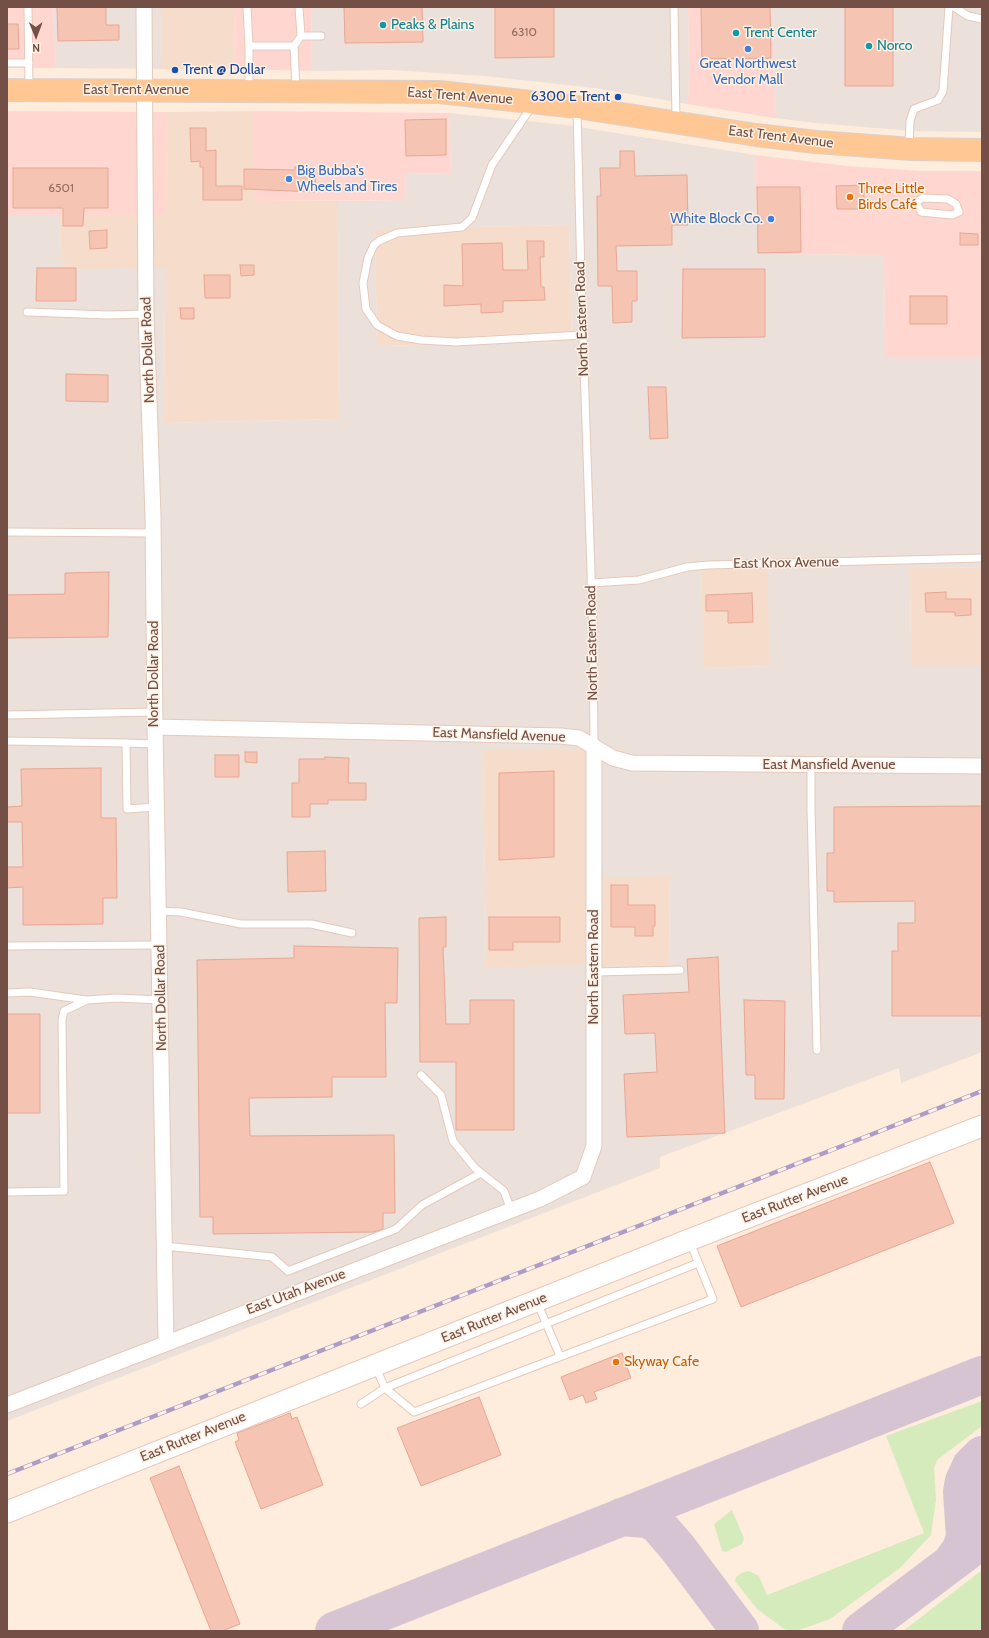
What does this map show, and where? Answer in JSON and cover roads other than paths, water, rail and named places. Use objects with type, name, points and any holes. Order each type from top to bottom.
[{"type":"main road","name":"East Trent Avenue","points":[[7,90],[439,92],[578,107],[756,135],[909,149],[982,150]]},
{"type":"street","name":"North Dollar Road","points":[[144,7],[146,314],[153,533],[155,744],[160,945],[166,1342]]},
{"type":"street","name":"East Mansfield Avenue","points":[[155,719],[561,736],[579,738],[612,758],[632,763],[811,766],[982,766]]},
{"type":"street","name":"North Eastern Road","points":[[583,1177],[594,1146],[594,746]]},
{"type":"street","name":"East Rutter Avenue","points":[[7,1512],[537,1302],[689,1240],[982,1126]]},
{"type":"street","name":"East Utah Avenue","points":[[7,1405],[166,1342],[540,1199],[583,1177]]},
{"type":"lane","points":[[28,7],[29,90]]},
{"type":"lane","points":[[247,7],[250,46],[249,92]]},
{"type":"lane","points":[[296,91],[294,46],[301,36],[300,7]]},
{"type":"lane","points":[[674,7],[676,122]]},
{"type":"lane","points":[[909,149],[910,122],[914,109],[938,100],[943,91],[949,7]]},
{"type":"lane","points":[[954,7],[968,16],[982,18]]},
{"type":"lane","points":[[301,36],[320,36]]},
{"type":"lane","points":[[250,46],[294,46]]},
{"type":"lane","points":[[7,63],[29,63]]},
{"type":"lane","points":[[534,102],[492,165],[472,218],[462,228],[397,233],[378,240],[368,258],[363,282],[366,309],[377,325],[397,336],[421,340],[456,342],[583,335]]},
{"type":"lane","name":"North Eastern Road","points":[[578,107],[594,746]]},
{"type":"lane","points":[[923,198],[948,199],[956,204],[959,212],[952,215],[921,212],[916,202],[923,198]]},
{"type":"lane","points":[[27,312],[108,315],[146,314]]},
{"type":"lane","points":[[7,532],[153,533]]},
{"type":"lane","name":"East Knox Avenue","points":[[591,583],[639,580],[687,567],[708,564],[982,558]]},
{"type":"lane","points":[[7,715],[155,719]]},
{"type":"lane","points":[[7,741],[155,744]]},
{"type":"lane","points":[[126,743],[127,809],[157,807]]},
{"type":"lane","points":[[811,766],[817,1050]]},
{"type":"lane","points":[[159,911],[181,912],[241,924],[311,924],[352,933]]},
{"type":"lane","points":[[7,946],[160,945]]},
{"type":"lane","points":[[593,972],[680,970]]},
{"type":"lane","points":[[7,993],[30,992],[86,1000],[116,998],[161,1000]]},
{"type":"lane","points":[[7,1192],[64,1191],[62,1020],[64,1011],[86,1000]]},
{"type":"lane","points":[[421,1075],[441,1095],[453,1141],[475,1168],[504,1191],[511,1210]]},
{"type":"lane","points":[[165,1246],[272,1257],[288,1271],[396,1229],[422,1205],[481,1173]]},
{"type":"lane","points":[[375,1366],[386,1388],[414,1412],[713,1299],[689,1240]]},
{"type":"lane","points":[[361,1404],[386,1388],[698,1263]]},
{"type":"lane","points":[[537,1302],[560,1356]]},
{"type":"railway","points":[[7,1474],[982,1091]]},
{"type":"place","name":"Peaks & Plains","points":[[383,25]]},
{"type":"place","name":"Trent Center","points":[[736,33]]},
{"type":"place","name":"Norco","points":[[869,46]]},
{"type":"place","name":"Great Northwest Vendor Mall","points":[[748,49]]},
{"type":"place","name":"Trent @ Dollar","points":[[175,70]]},
{"type":"place","name":"6300 E Trent","points":[[618,97]]},
{"type":"place","name":"Big Bubba's Wheels and Tires","points":[[289,179]]},
{"type":"place","name":"Three Little Birds Café","points":[[850,197]]},
{"type":"place","name":"White Block Co.","points":[[771,219]]},
{"type":"place","name":"Skyway Cafe","points":[[616,1362]]}]
